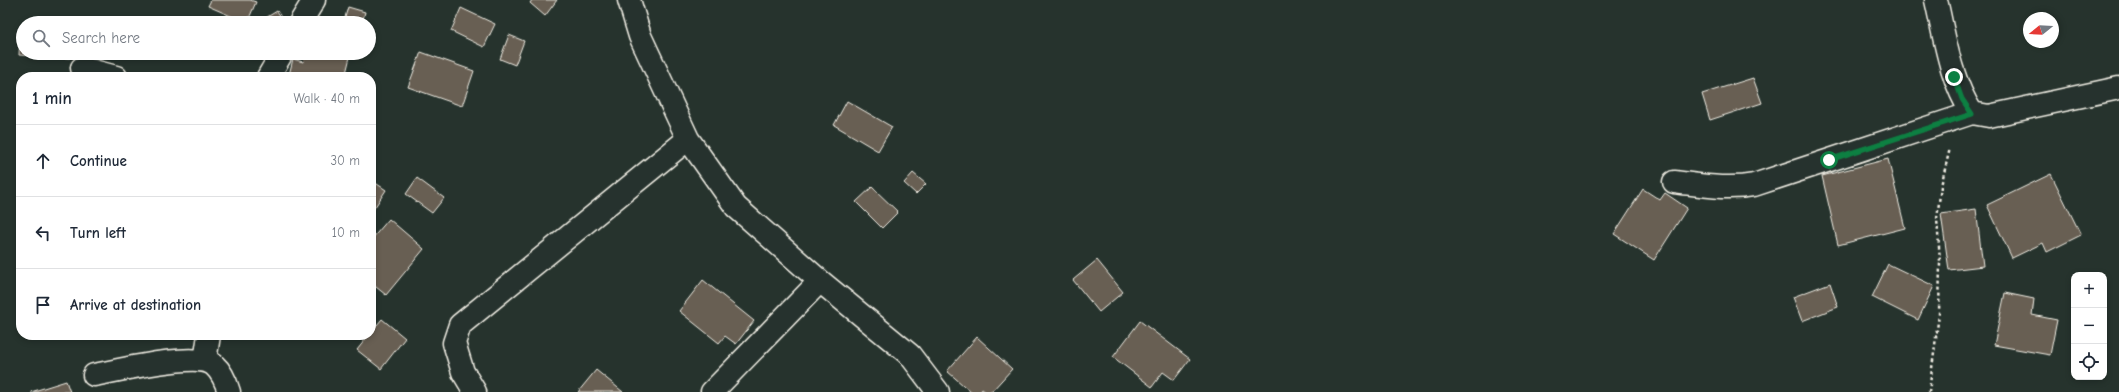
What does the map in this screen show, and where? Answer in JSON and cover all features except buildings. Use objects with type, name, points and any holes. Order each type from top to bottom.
[{"type":"street","points":[[304,16],[314,0]]},
{"type":"street","points":[[629,0],[640,36],[688,139],[736,207],[820,281],[845,299],[910,355],[938,392]]},
{"type":"street","points":[[1936,0],[1954,77],[1962,99],[1964,116]]},
{"type":"street","points":[[271,72],[278,60]]},
{"type":"street","points":[[82,68],[97,72]]},
{"type":"street","points":[[1674,182],[1724,188],[1738,188],[1754,185],[1964,116],[1989,116],[2119,88]]},
{"type":"street","points":[[475,392],[463,372],[454,343],[460,325],[688,139]]},
{"type":"street","points":[[712,392],[820,281]]},
{"type":"street","points":[[205,361],[208,340]]},
{"type":"street","points":[[94,375],[170,361],[205,361],[214,365],[224,378],[229,392]]},
{"type":"path","points":[[1929,392],[1939,314],[1940,261],[1937,219],[1941,186],[1964,116]]},
{"type":"route","points":[[1829,160],[1972,114],[1962,99],[1954,77]]}]
